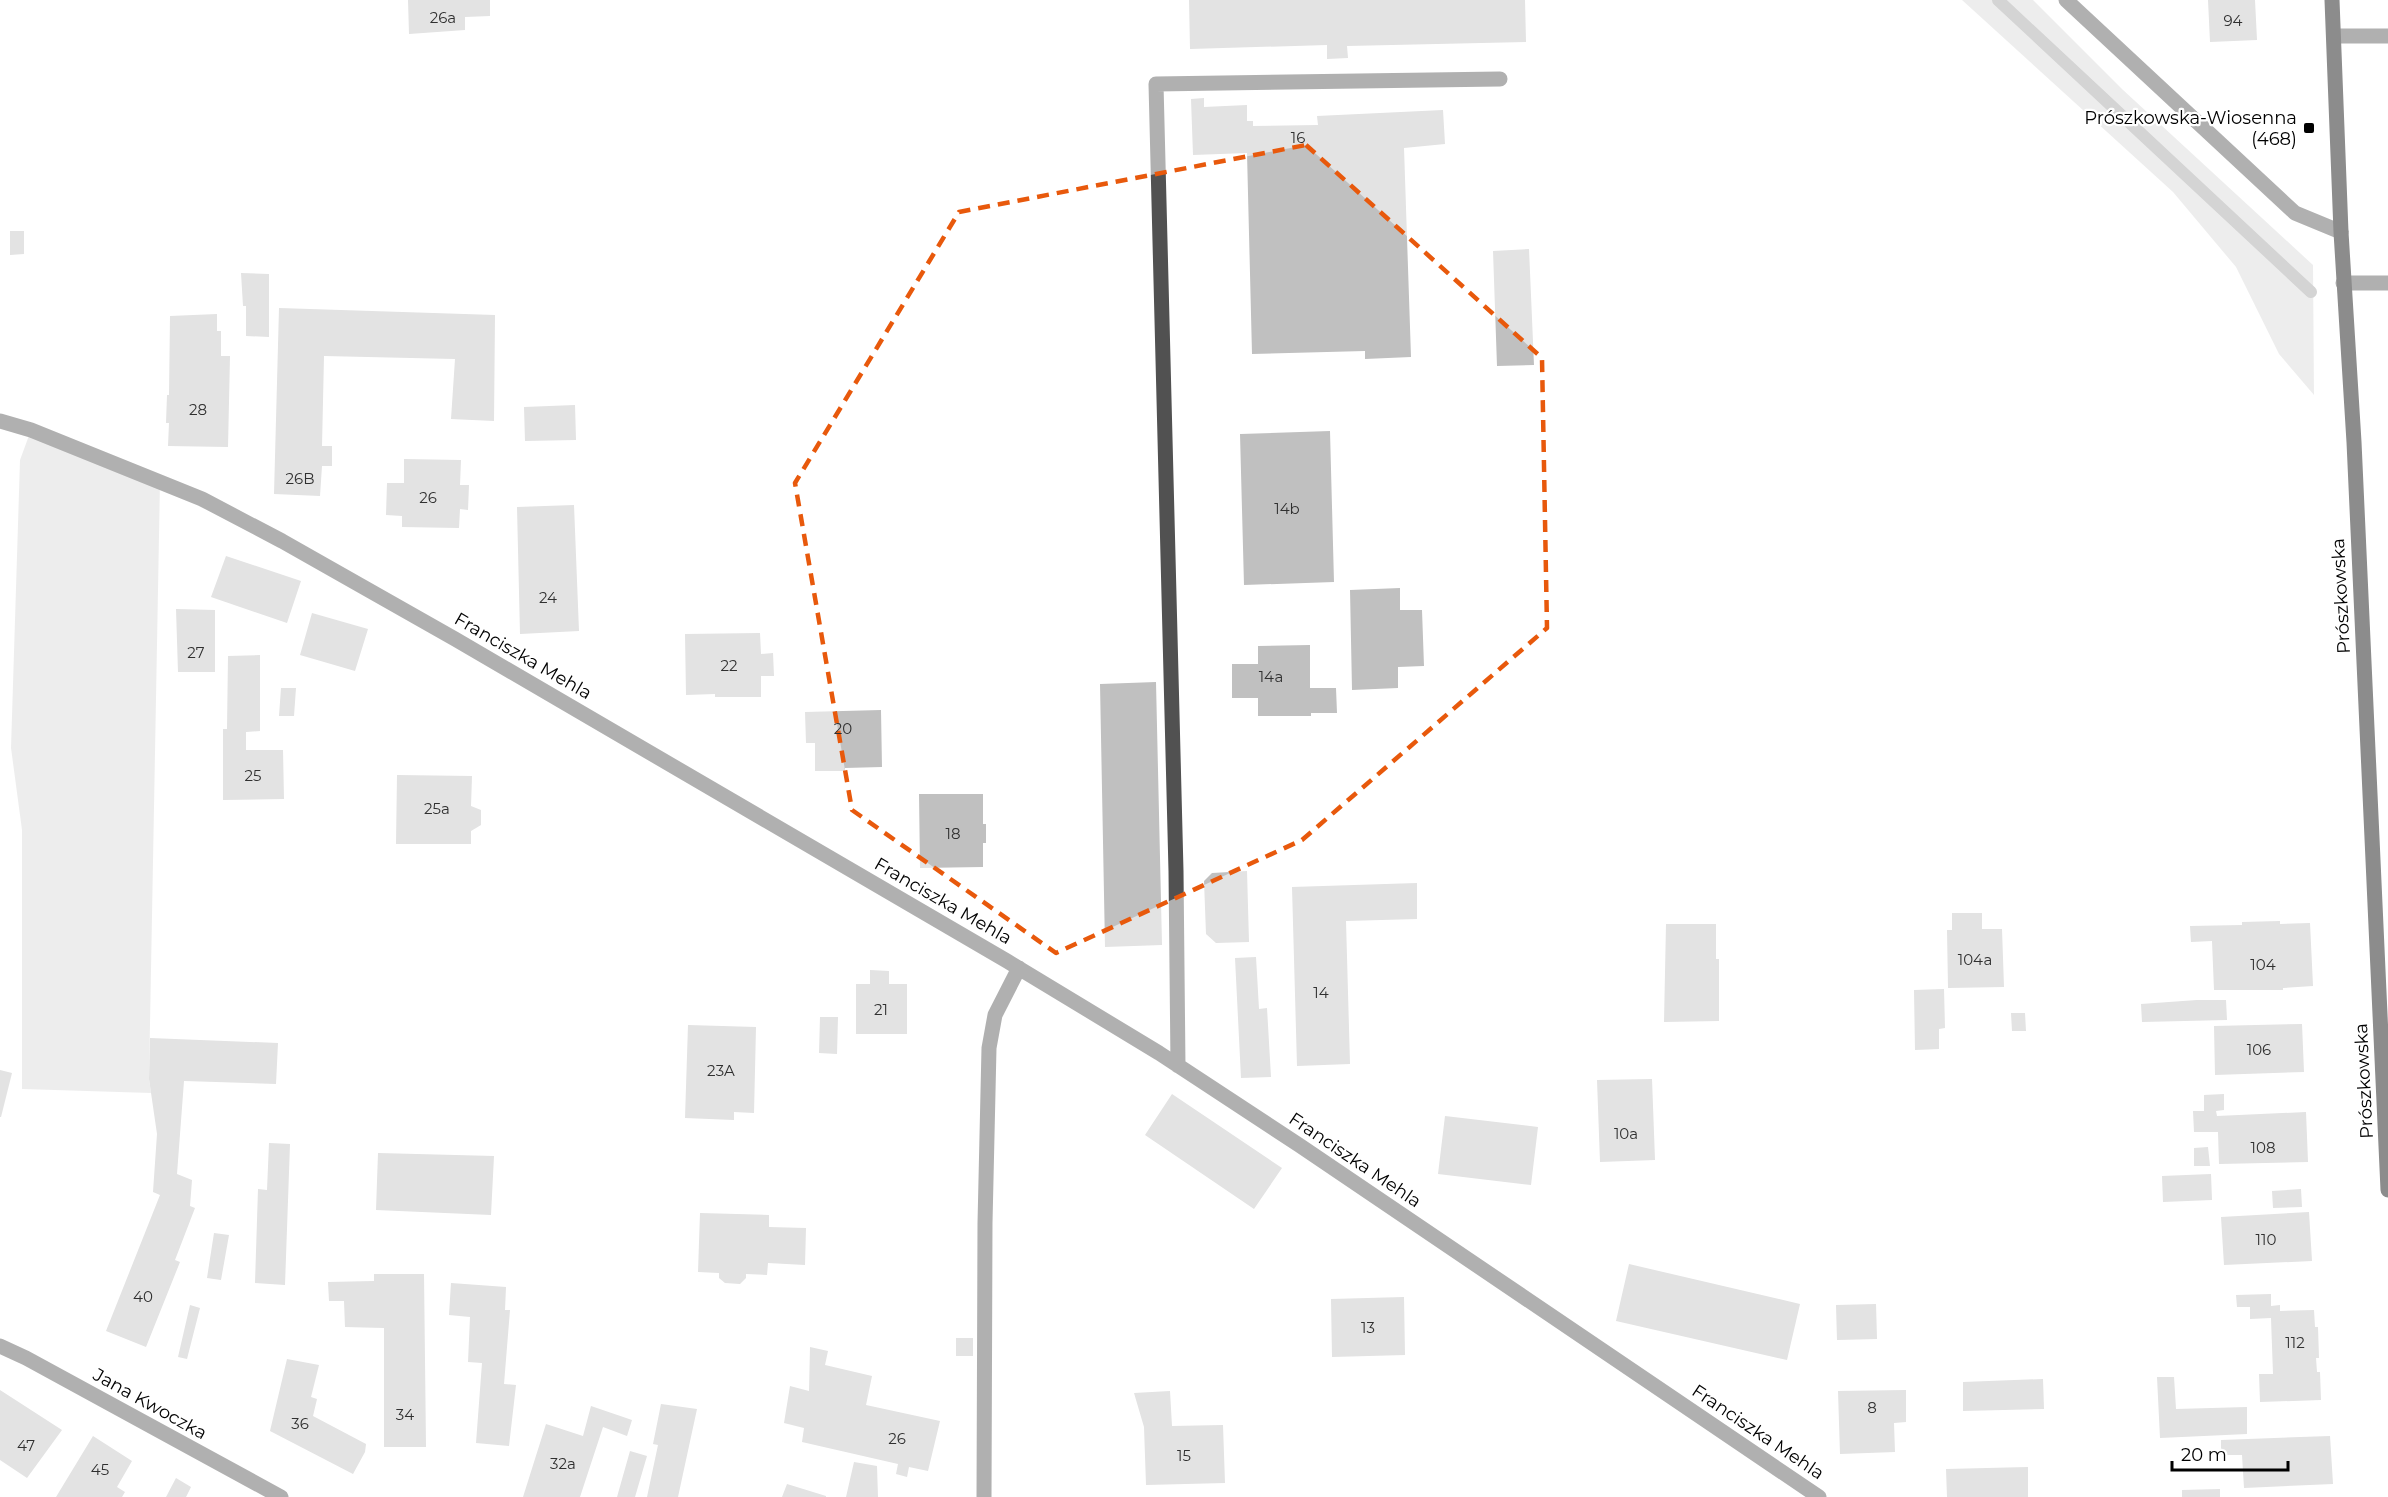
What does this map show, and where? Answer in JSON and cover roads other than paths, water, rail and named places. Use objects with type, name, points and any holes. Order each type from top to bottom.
[{"type":"main road","name":"Prószkowska","points":[[2332,0],[2343,283],[2354,442],[2388,1190]]},
{"type":"street","points":[[2066,0],[2295,213],[2341,232]]},
{"type":"street","points":[[2334,36],[2388,36]]},
{"type":"street","points":[[1178,1066],[1176,871],[1156,84],[1500,79]]},
{"type":"street","points":[[2343,283],[2388,283]]},
{"type":"street","name":"Franciszka Mehla","points":[[0,421],[31,430],[202,499],[282,541],[455,639],[1019,969],[1178,1066],[1819,1497]]},
{"type":"street","points":[[984,1497],[985,1223],[989,1048],[995,1015],[1019,969]]},
{"type":"street","name":"Jana Kwoczka","points":[[0,1346],[281,1497]]},
{"type":"waterway","points":[[1998,0],[2311,292]]},
{"type":"place","name":"Prószkowska-Wiosenna (468)","points":[[2309,128]]}]
